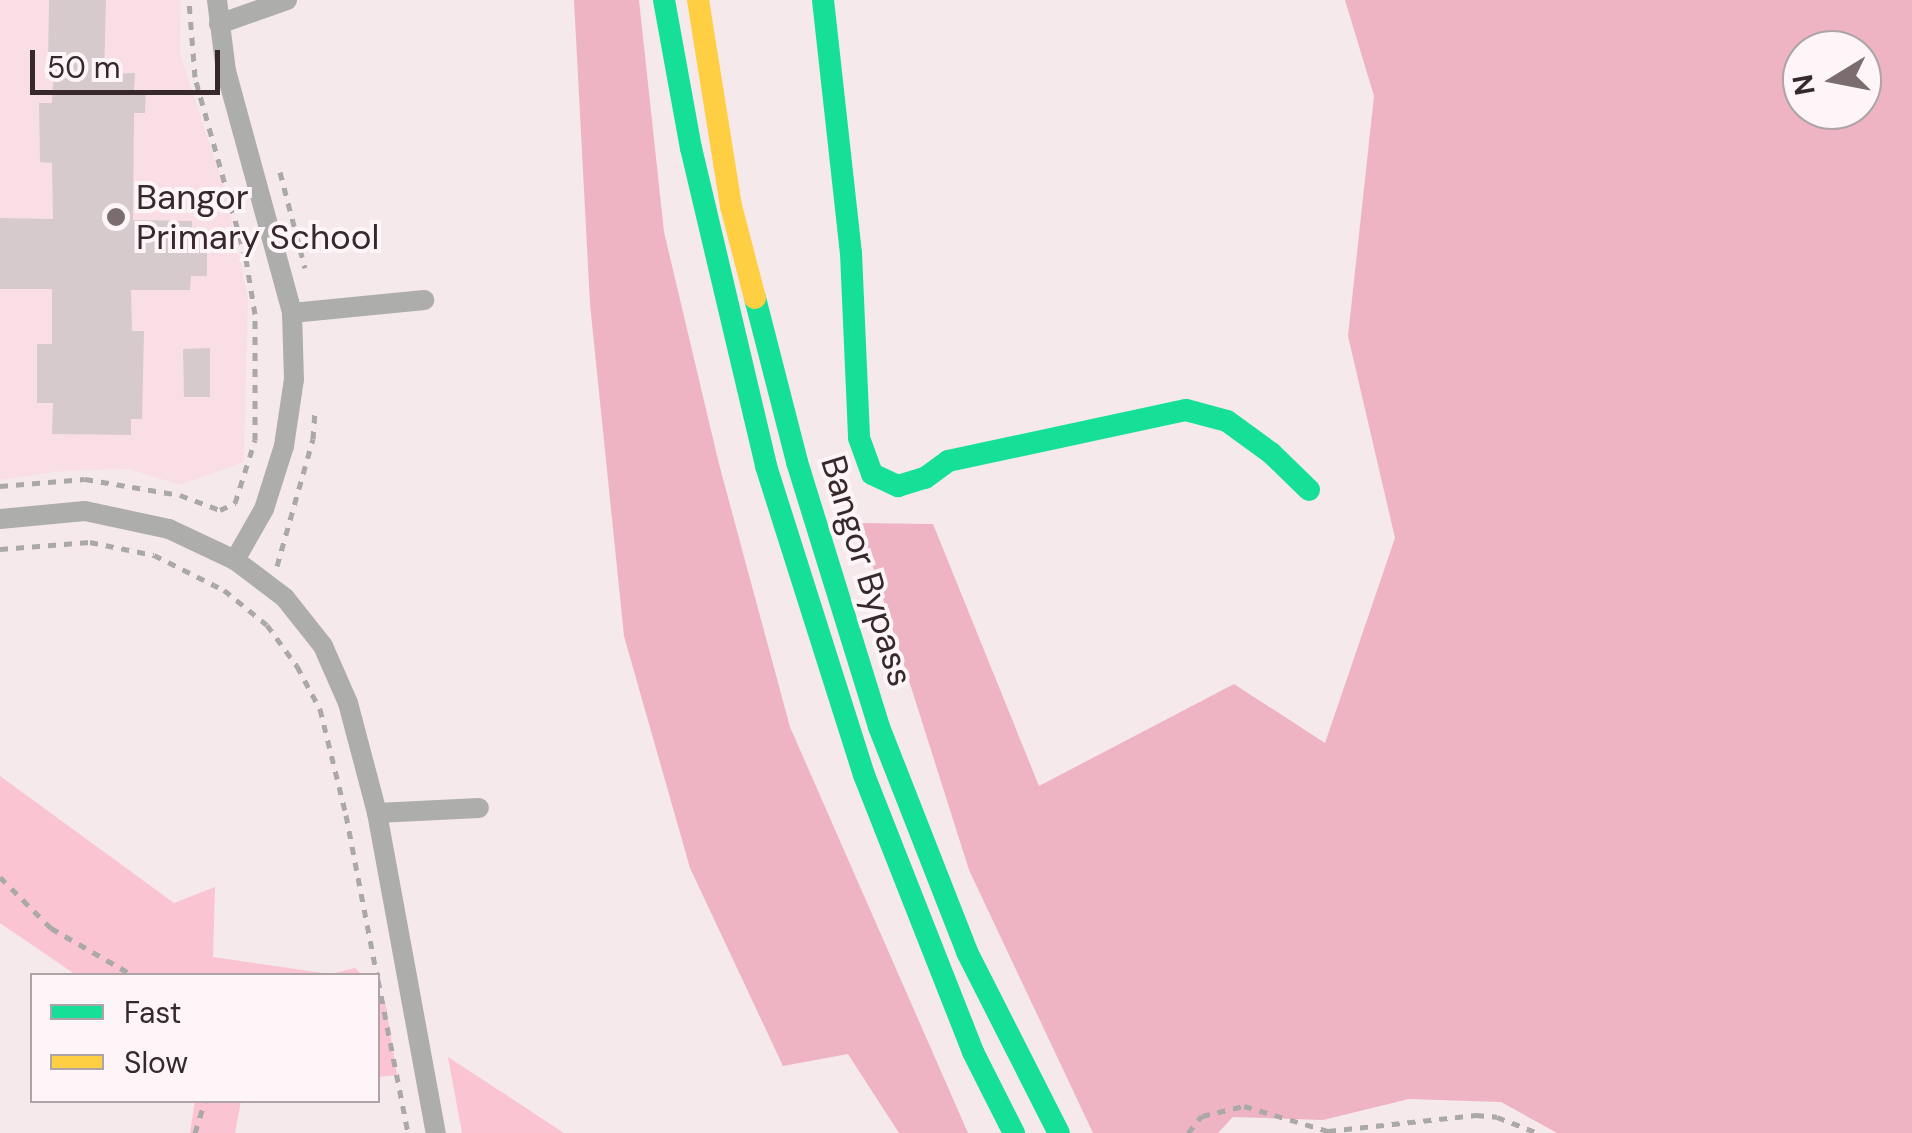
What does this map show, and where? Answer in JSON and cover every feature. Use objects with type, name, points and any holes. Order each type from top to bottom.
[{"type":"main road","name":"Bangor Bypass","points":[[664,0],[691,148],[766,466],[864,774],[974,1052],[1014,1133]]},
{"type":"main road","name":"Bangor Bypass","points":[[698,0],[736,224],[797,462],[879,726],[967,952],[1059,1133]]},
{"type":"main road","points":[[823,0],[851,252],[859,438],[872,474],[898,486],[924,478],[948,460],[1186,410],[1227,422],[1271,453],[1309,490]]},
{"type":"street","points":[[217,0],[226,71],[292,313],[294,379],[284,446],[264,508],[236,560]]},
{"type":"street","points":[[219,24],[287,0]]},
{"type":"street","points":[[292,313],[424,300]]},
{"type":"street","points":[[0,519],[85,512],[169,529],[236,560],[285,598],[323,646],[348,702],[377,814],[436,1133]]},
{"type":"street","points":[[377,814],[479,808]]},
{"type":"path","points":[[0,486],[85,479],[180,494],[220,510],[235,503],[255,440],[255,314],[246,259],[195,77],[189,0]]},
{"type":"path","points":[[0,549],[90,542],[154,554],[224,590],[266,626],[296,666],[320,709],[346,814],[376,973]]},
{"type":"path","points":[[0,877],[51,928],[129,973]]},
{"type":"path","points":[[380,993],[408,1133]]},
{"type":"path","points":[[194,1133],[204,1103]]},
{"type":"path","points":[[1188,1133],[1202,1116],[1244,1106],[1328,1131],[1476,1115],[1538,1133]]},
{"type":"shaded area","name":"Bangor Primary School","points":[[0,0],[181,0],[180,54],[225,190],[248,297],[244,462],[180,485],[129,469],[64,471],[0,480]]},
{"type":"shaded area","points":[[574,0],[639,0],[664,232],[719,464],[790,727],[968,1133],[899,1133],[848,1054],[783,1066],[690,868],[624,636],[590,304]]},
{"type":"shaded area","points":[[1345,0],[1912,0],[1912,1133],[1557,1133],[1501,1102],[1409,1099],[1323,1120],[1233,1117],[1218,1133],[1093,1133],[969,870],[859,523],[933,524],[1039,786],[1234,684],[1325,743],[1395,538],[1348,336],[1374,96]]},
{"type":"shaded area","points":[[0,776],[174,903],[215,887],[213,957],[323,973],[73,973],[0,923]]},
{"type":"shaded area","points":[[355,968],[360,973],[334,973]]},
{"type":"shaded area","points":[[380,995],[385,1001],[397,1075],[380,1077]]},
{"type":"shaded area","points":[[448,1057],[564,1133],[462,1133]]},
{"type":"shaded area","points":[[195,1103],[241,1103],[235,1133],[190,1133]]},
{"type":"building","points":[[49,0],[106,0],[104,74],[135,73],[134,90],[146,90],[145,113],[134,113],[133,220],[192,221],[192,233],[207,234],[207,276],[191,276],[190,290],[131,290],[132,331],[144,331],[142,419],[131,419],[131,435],[52,434],[53,403],[37,403],[37,344],[52,344],[52,289],[0,289],[0,218],[53,219],[52,163],[40,162],[39,103],[52,103],[54,62],[48,62]]},
{"type":"building","points":[[210,348],[210,397],[184,397],[183,349]]},
{"type":"traffic: fast","points":[[664,0],[691,148],[766,466],[864,775],[973,1052],[1014,1133]]},
{"type":"traffic: fast","points":[[823,0],[851,253],[859,438],[872,474],[898,486],[925,478],[948,461],[1186,410],[1227,421],[1271,453],[1309,490]]},
{"type":"traffic: fast","points":[[755,298],[797,462],[879,727],[967,952],[1059,1133]]},
{"type":"traffic: slow","points":[[698,0],[731,206],[755,298]]},
{"type":"place","name":"Bangor Primary School","points":[[116,217]]}]
